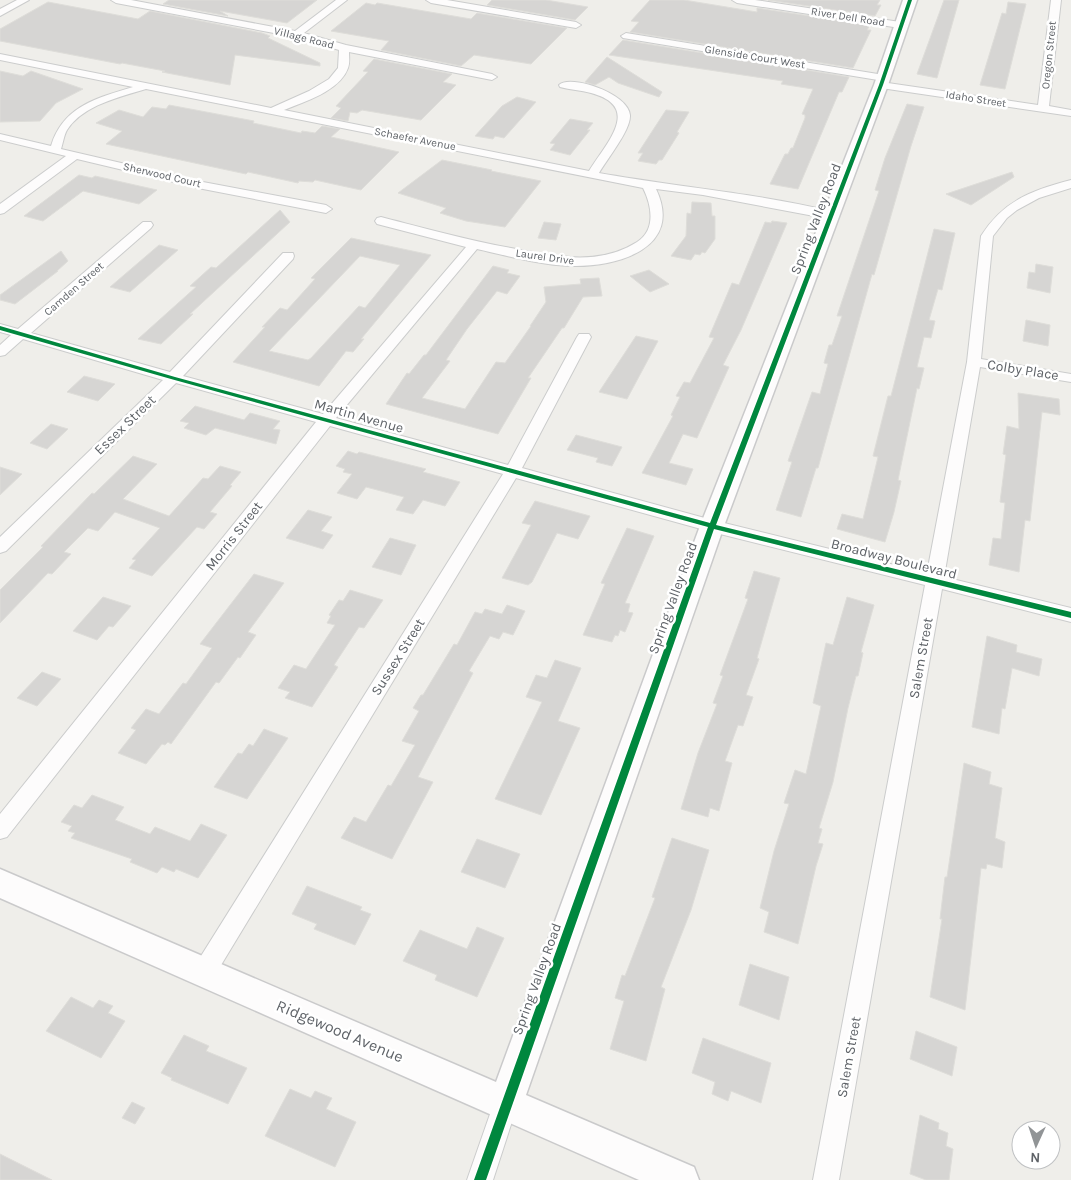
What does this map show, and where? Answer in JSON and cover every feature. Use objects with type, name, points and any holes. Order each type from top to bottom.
[{"type":"street","points":[[0,13],[24,0]]},
{"type":"street","name":"Village Road","points":[[116,0],[297,34],[344,48],[492,77]]},
{"type":"street","points":[[297,34],[342,0]]},
{"type":"street","points":[[431,0],[576,25]]},
{"type":"street","name":"River Dell Road","points":[[737,0],[900,25]]},
{"type":"street","name":"Spring Valley Road","points":[[480,1180],[712,526],[882,81],[910,0]]},
{"type":"street","name":"Oregon Street","points":[[1043,110],[1056,0]]},
{"type":"street","name":"Glenside Court West","points":[[626,36],[882,81]]},
{"type":"street","points":[[273,111],[328,84],[339,76],[343,68],[344,48]]},
{"type":"street","name":"Schaefer Avenue","points":[[0,57],[592,175],[648,185],[703,191],[830,215]]},
{"type":"street","name":"Idaho Street","points":[[882,81],[1043,110],[1071,113]]},
{"type":"street","points":[[564,85],[602,93],[613,98],[624,110],[626,117],[624,124],[592,175]]},
{"type":"street","points":[[55,150],[62,129],[77,114],[102,100],[146,86]]},
{"type":"street","name":"Sherwood Court","points":[[0,137],[283,202],[326,209]]},
{"type":"street","points":[[0,210],[75,155]]},
{"type":"street","name":"Salem Street","points":[[826,1180],[974,362],[988,236],[992,226],[1010,208],[1022,201],[1071,184]]},
{"type":"street","name":"Laurel Drive","points":[[381,221],[474,246],[565,262],[603,260],[637,248],[651,239],[658,219],[658,210],[648,185]]},
{"type":"street","name":"Camden Street","points":[[0,352],[147,225]]},
{"type":"street","name":"Morris Street","points":[[0,830],[327,419],[474,246]]},
{"type":"street","name":"Essex Street","points":[[0,547],[173,378],[288,256]]},
{"type":"street","name":"Martin Avenue","points":[[0,328],[173,378],[712,526]]},
{"type":"street","name":"Sussex Street","points":[[204,972],[512,472],[584,337]]},
{"type":"street","name":"Colby Place","points":[[974,362],[1071,378]]},
{"type":"street","name":"Broadway Boulevard","points":[[712,526],[1071,615]]},
{"type":"street","name":"Ridgewood Avenue","points":[[0,882],[681,1180]]},
{"type":"building","points":[[169,0],[317,0],[287,23],[220,11],[228,16],[163,4]]},
{"type":"building","points":[[492,0],[546,0],[588,7],[575,20],[487,5]]},
{"type":"building","points":[[650,0],[684,0],[757,12],[757,8],[870,25],[867,30],[871,30],[853,68],[630,32],[639,22],[631,21]]},
{"type":"building","points":[[768,0],[880,0],[877,5],[881,5],[875,16]]},
{"type":"building","points":[[944,0],[959,0],[937,78],[917,74]]},
{"type":"building","points":[[48,2],[138,19],[150,11],[262,33],[270,36],[268,38],[320,63],[320,66],[235,55],[230,85],[162,72],[165,71],[0,41],[0,29]]},
{"type":"building","points":[[1008,2],[1026,4],[1005,89],[980,85],[1002,13],[1006,14]]},
{"type":"building","points":[[366,3],[375,5],[377,3],[471,19],[477,13],[567,28],[531,64],[474,55],[461,66],[381,50],[389,41],[331,31]]},
{"type":"building","points":[[623,40],[849,77],[842,92],[839,92],[798,189],[770,184],[785,154],[788,154],[791,148],[793,148],[805,118],[805,115],[802,114],[813,89],[781,84],[783,81],[609,55]]},
{"type":"building","points":[[607,57],[662,92],[659,97],[618,83],[609,77],[595,85],[585,82]]},
{"type":"building","points":[[374,59],[452,74],[443,82],[456,85],[421,120],[362,110],[357,113],[350,112],[348,121],[331,118],[341,108],[336,106],[368,72],[363,71]]},
{"type":"building","points":[[0,71],[23,76],[31,71],[83,89],[56,103],[40,121],[0,122]]},
{"type":"building","points":[[517,97],[536,102],[504,138],[495,136],[493,139],[475,136],[502,106]]},
{"type":"building","points":[[907,104],[924,107],[874,275],[872,274],[818,468],[816,468],[801,517],[776,510],[792,462],[788,461],[812,392],[820,394],[828,364],[824,363],[829,345],[832,345],[842,316],[837,316],[879,191],[875,190],[885,158]]},
{"type":"building","points":[[169,105],[254,121],[253,123],[301,133],[302,131],[315,133],[322,126],[340,129],[331,137],[399,152],[361,190],[315,180],[313,182],[299,181],[298,183],[248,172],[246,174],[106,144],[122,131],[96,123],[119,110],[143,117],[152,107],[166,109]]},
{"type":"building","points":[[666,110],[689,112],[677,132],[679,133],[662,160],[659,160],[656,164],[638,161],[643,153],[638,153]]},
{"type":"building","points":[[570,119],[593,123],[587,130],[590,130],[570,155],[550,150],[555,144],[550,143]]},
{"type":"building","points":[[442,160],[541,181],[505,227],[466,221],[440,213],[446,208],[398,193]]},
{"type":"building","points":[[1012,172],[1014,177],[971,205],[946,194]]},
{"type":"building","points":[[79,175],[92,178],[95,176],[157,190],[139,204],[83,191],[43,221],[24,216]]},
{"type":"building","points":[[692,202],[711,203],[712,216],[715,216],[715,239],[705,253],[695,254],[691,260],[671,256],[686,236],[687,213],[691,214]]},
{"type":"building","points":[[280,210],[290,222],[190,314],[193,314],[161,344],[138,339],[196,287],[190,286],[211,267],[216,268]]},
{"type":"building","points":[[772,221],[787,223],[741,330],[723,365],[729,367],[697,438],[683,434],[669,463],[693,469],[686,485],[642,473],[673,416],[671,415],[680,397],[676,396],[684,382],[690,383],[714,338],[709,337],[732,283],[739,285],[765,222],[771,223]]},
{"type":"building","points":[[544,222],[561,224],[556,240],[538,238]]},
{"type":"building","points":[[934,229],[955,233],[942,290],[938,289],[929,320],[935,321],[931,338],[924,337],[917,367],[924,368],[919,389],[917,388],[898,480],[901,481],[885,542],[837,529],[842,514],[863,519],[878,457],[873,456],[888,396],[891,396]]},
{"type":"building","points":[[351,238],[431,255],[361,339],[364,339],[353,352],[346,351],[319,386],[233,362],[280,308],[287,310],[315,279],[311,278]],"holes":[[[360,256],[400,265],[365,308],[359,306],[308,360],[269,351]]]},
{"type":"building","points":[[159,245],[178,250],[130,292],[110,287]]},
{"type":"building","points":[[61,251],[68,261],[58,271],[15,304],[0,300],[0,295]]},
{"type":"building","points":[[1036,264],[1053,267],[1050,293],[1027,288],[1029,272],[1035,273]]},
{"type":"building","points":[[493,266],[509,270],[507,273],[520,276],[507,294],[497,291],[467,329],[446,360],[450,361],[422,398],[465,409],[496,362],[505,363],[531,326],[546,302],[544,287],[581,284],[580,279],[599,278],[602,296],[583,297],[564,328],[562,328],[528,378],[531,378],[498,434],[386,404],[407,373],[409,374],[426,355]]},
{"type":"building","points":[[649,270],[669,284],[650,292],[630,276]]},
{"type":"building","points":[[1026,320],[1050,325],[1048,346],[1023,341]]},
{"type":"building","points":[[636,336],[658,341],[627,399],[599,392]]},
{"type":"building","points":[[84,376],[115,384],[98,401],[67,392]]},
{"type":"building","points":[[1018,393],[1059,399],[1060,415],[1042,412],[1030,521],[1025,520],[1019,572],[989,565],[993,538],[1001,539],[1005,503],[1000,502],[1006,455],[1003,454],[1007,426],[1019,429]]},
{"type":"building","points":[[195,406],[244,420],[250,413],[280,421],[273,429],[280,430],[276,444],[215,428],[206,435],[184,428],[189,423],[180,421]]},
{"type":"building","points":[[51,424],[68,429],[47,449],[30,443]]},
{"type":"building","points":[[576,435],[622,447],[612,466],[596,462],[598,458],[567,450]]},
{"type":"building","points":[[348,451],[426,469],[423,472],[460,482],[445,506],[423,500],[413,514],[396,510],[404,497],[366,487],[357,499],[337,493],[352,474],[343,472],[345,469],[336,466]]},
{"type":"building","points":[[133,456],[157,464],[123,499],[169,516],[203,478],[208,479],[220,466],[241,472],[210,512],[217,514],[204,529],[197,527],[152,576],[129,568],[136,560],[132,559],[160,528],[115,512],[98,531],[88,528],[64,552],[71,554],[52,574],[48,573],[0,623],[0,590],[43,547],[41,546],[92,493],[94,494]]},
{"type":"building","points":[[0,467],[22,474],[0,495]]},
{"type":"building","points":[[535,501],[590,516],[578,539],[557,533],[532,582],[528,585],[502,578],[531,525],[522,523]]},
{"type":"building","points":[[308,510],[332,517],[321,531],[333,535],[323,549],[286,538]]},
{"type":"building","points":[[627,528],[654,536],[625,603],[630,604],[628,612],[633,613],[625,632],[620,630],[618,636],[615,635],[612,642],[583,635],[605,584],[601,583]]},
{"type":"building","points":[[390,538],[416,545],[401,575],[372,567]]},
{"type":"building","points":[[754,571],[780,578],[757,658],[759,659],[746,695],[753,697],[743,726],[738,725],[725,761],[732,763],[719,811],[710,808],[708,817],[681,809],[698,753],[717,704],[713,703],[723,676],[720,675],[748,599],[745,598]]},
{"type":"building","points":[[254,574],[284,583],[248,632],[256,635],[240,658],[238,657],[219,683],[216,682],[171,744],[168,742],[165,745],[162,744],[146,764],[118,753],[136,730],[131,728],[146,709],[159,714],[183,683],[186,684],[212,648],[200,644]]},
{"type":"building","points":[[350,590],[383,600],[364,628],[359,627],[334,665],[338,667],[312,707],[285,698],[290,692],[278,688],[294,665],[306,669],[335,625],[327,623],[331,616],[329,615],[339,600],[343,601]]},
{"type":"building","points":[[103,597],[131,606],[113,627],[109,626],[97,640],[73,631]]},
{"type":"building","points":[[847,597],[874,605],[861,652],[863,653],[858,676],[856,676],[848,708],[833,782],[819,828],[822,829],[818,843],[823,844],[798,944],[764,932],[769,912],[760,908],[774,851],[789,804],[784,803],[795,770],[806,774],[821,706],[813,703],[826,643],[833,645]]},
{"type":"building","points":[[507,605],[525,611],[513,635],[503,632],[499,639],[490,636],[469,671],[473,673],[418,777],[433,782],[392,859],[341,838],[354,817],[366,822],[388,785],[391,786],[415,745],[402,741],[419,711],[413,708],[454,644],[457,645],[475,612],[482,614],[485,609],[502,614]]},
{"type":"building","points":[[987,636],[1017,645],[1016,652],[1042,659],[1039,676],[1012,668],[1005,709],[1002,708],[999,734],[972,727]]},
{"type":"building","points":[[555,660],[581,668],[558,721],[580,728],[541,815],[495,799],[542,702],[526,697],[536,675],[547,678]]},
{"type":"building","points":[[42,672],[61,679],[37,706],[17,698]]},
{"type":"building","points":[[264,729],[288,738],[247,799],[214,787],[238,753],[242,754],[249,744],[253,746]]},
{"type":"building","points":[[964,763],[991,772],[989,784],[1002,788],[995,838],[1005,842],[1002,868],[987,864],[986,869],[981,868],[965,1010],[930,997],[942,919],[940,919],[945,877],[947,877]]},
{"type":"building","points":[[92,795],[124,807],[115,820],[150,834],[155,827],[190,841],[201,824],[227,835],[198,878],[176,869],[174,872],[162,867],[157,873],[130,862],[132,859],[71,838],[75,833],[68,831],[72,826],[61,822],[74,805],[82,808]]},
{"type":"building","points":[[672,838],[709,850],[691,910],[661,987],[665,989],[646,1061],[610,1049],[624,1001],[615,998],[622,975],[625,976],[655,898],[652,897]]},
{"type":"building","points":[[477,839],[520,854],[505,888],[461,872]]},
{"type":"building","points":[[307,886],[362,907],[360,910],[371,914],[355,945],[314,929],[317,924],[292,914]]},
{"type":"building","points":[[477,927],[504,938],[477,997],[435,980],[437,975],[403,961],[420,930],[467,949]]},
{"type":"building","points":[[750,964],[789,977],[779,1020],[739,1005]]},
{"type":"building","points":[[71,997],[93,1008],[99,1000],[113,1006],[108,1013],[125,1021],[101,1058],[46,1031]]},
{"type":"building","points":[[916,1031],[957,1047],[952,1076],[910,1059]]},
{"type":"building","points":[[184,1035],[209,1046],[206,1051],[247,1068],[228,1104],[171,1080],[172,1078],[161,1073]]},
{"type":"building","points":[[703,1038],[771,1063],[761,1103],[731,1091],[728,1101],[712,1094],[715,1082],[692,1073]]},
{"type":"building","points":[[290,1089],[311,1098],[315,1091],[332,1098],[326,1109],[356,1122],[335,1167],[265,1136]]},
{"type":"building","points":[[132,1102],[145,1108],[135,1124],[122,1118]]},
{"type":"building","points":[[920,1115],[939,1123],[938,1129],[948,1133],[946,1146],[953,1149],[949,1180],[926,1180],[910,1174]]},
{"type":"building","points":[[0,1154],[52,1180],[0,1180]]},
{"type":"cycle path","points":[[480,1180],[712,526],[881,85],[910,0]]},
{"type":"cycle path","points":[[0,328],[173,378],[712,526],[1071,615]]}]
